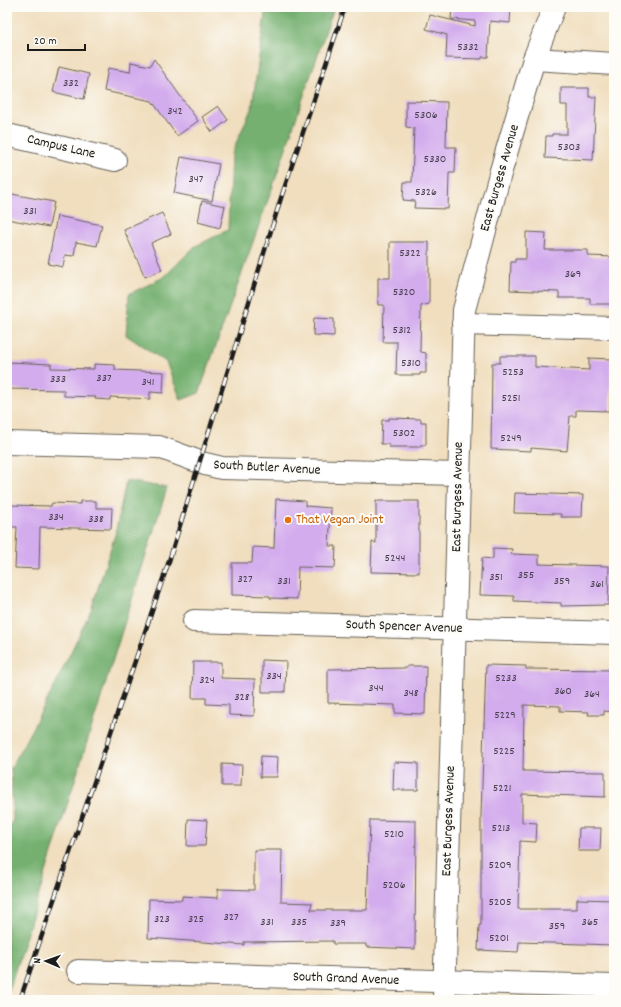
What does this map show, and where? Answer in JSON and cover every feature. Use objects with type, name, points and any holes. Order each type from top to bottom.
[{"type":"street","name":"East Burgess Avenue","points":[[444,991],[463,324],[465,302],[493,196],[534,59],[554,7]]},
{"type":"street","points":[[534,59],[614,64]]},
{"type":"street","name":"Campus Lane","points":[[7,135],[115,160]]},
{"type":"street","points":[[463,324],[614,328]]},
{"type":"street","name":"South Butler Avenue","points":[[7,443],[159,447],[206,464],[222,468],[459,474]]},
{"type":"street","name":"South Spencer Avenue","points":[[194,621],[614,634]]},
{"type":"street","name":"South Grand Avenue","points":[[78,971],[444,991],[614,986]]},
{"type":"green space","points":[[266,7],[334,7],[273,186],[199,393],[181,400],[166,362],[126,335],[129,294],[164,277],[194,247],[228,230],[231,155],[252,107]]},
{"type":"green space","points":[[126,481],[167,488],[7,996],[7,834],[13,819],[11,768],[52,691],[91,610],[115,535]]},
{"type":"building","points":[[452,7],[511,7],[510,23],[490,21],[488,57],[482,57],[482,59],[446,58],[447,35],[426,29],[430,15],[475,26],[475,21],[451,19]]},
{"type":"building","points":[[154,59],[198,121],[177,136],[152,101],[104,91],[108,68],[130,72],[131,62],[150,66]]},
{"type":"building","points":[[59,67],[89,74],[84,99],[53,92]]},
{"type":"building","points":[[561,88],[589,88],[589,97],[596,97],[593,160],[545,158],[546,136],[552,136],[552,134],[567,134],[567,105],[561,105]]},
{"type":"building","points":[[406,101],[447,102],[446,147],[456,147],[455,173],[449,173],[448,209],[414,208],[415,201],[403,200],[404,182],[412,182],[414,128],[406,127]]},
{"type":"building","points":[[218,106],[228,120],[212,132],[202,117]]},
{"type":"building","points":[[181,157],[219,164],[212,201],[174,193]]},
{"type":"building","points":[[12,194],[54,202],[49,227],[7,219]]},
{"type":"building","points":[[202,201],[225,206],[220,228],[198,222]]},
{"type":"building","points":[[162,213],[171,234],[151,243],[162,270],[145,277],[124,230]]},
{"type":"building","points":[[57,216],[102,225],[97,246],[76,242],[74,256],[65,255],[63,267],[48,264]]},
{"type":"building","points":[[526,232],[546,233],[545,250],[588,250],[588,256],[614,257],[614,304],[590,304],[590,298],[559,298],[559,292],[510,290],[511,262],[515,262],[515,259],[526,259]]},
{"type":"building","points":[[390,242],[429,242],[429,304],[421,306],[420,349],[421,352],[426,353],[426,373],[420,373],[420,375],[396,375],[397,342],[383,342],[384,305],[378,305],[378,278],[390,278]]},
{"type":"building","points":[[314,318],[334,319],[334,336],[313,335]]},
{"type":"building","points":[[500,356],[535,356],[535,367],[589,370],[589,358],[611,359],[610,411],[576,410],[576,416],[570,416],[567,451],[531,448],[531,451],[491,449],[492,363],[500,363]]},
{"type":"building","points":[[7,362],[51,364],[51,368],[94,369],[94,364],[115,365],[115,370],[164,372],[163,393],[150,392],[150,399],[110,397],[110,400],[95,399],[96,397],[64,396],[64,390],[7,389]]},
{"type":"building","points":[[389,418],[421,419],[421,422],[426,422],[426,445],[420,445],[420,447],[389,447],[389,444],[381,444],[382,420],[389,420]]},
{"type":"building","points":[[515,493],[583,495],[582,517],[561,517],[561,514],[514,513]]},
{"type":"building","points":[[276,499],[305,501],[305,506],[331,508],[329,546],[336,546],[335,568],[298,567],[297,599],[270,598],[270,596],[232,595],[232,563],[252,563],[253,547],[274,548]]},
{"type":"building","points":[[80,501],[96,501],[96,508],[112,508],[111,529],[40,527],[39,569],[15,568],[17,527],[7,527],[7,505],[51,506],[52,503],[80,504]]},
{"type":"building","points":[[376,501],[419,501],[419,573],[371,572],[372,542],[376,543]]},
{"type":"building","points":[[493,548],[512,549],[511,554],[539,555],[539,564],[609,566],[608,605],[561,606],[561,603],[514,601],[514,596],[480,595],[482,558],[493,559]]},
{"type":"building","points":[[262,660],[286,661],[285,692],[262,692]]},
{"type":"building","points":[[193,662],[221,662],[221,678],[255,679],[254,716],[229,715],[229,705],[206,704],[206,698],[192,698]]},
{"type":"building","points":[[486,665],[526,666],[526,669],[614,670],[614,712],[604,711],[604,715],[588,715],[589,712],[560,711],[560,706],[524,705],[523,771],[605,772],[605,797],[522,794],[522,822],[537,823],[536,842],[520,841],[518,909],[577,909],[577,899],[614,900],[614,945],[519,942],[518,952],[478,950],[479,925],[481,925],[481,815]]},
{"type":"building","points":[[407,666],[426,666],[425,714],[395,713],[395,705],[328,703],[328,669],[407,668]]},
{"type":"building","points":[[261,756],[278,757],[277,777],[260,777]]},
{"type":"building","points":[[394,762],[418,763],[418,790],[393,790]]},
{"type":"building","points":[[222,764],[242,765],[241,786],[222,786]]},
{"type":"building","points":[[188,819],[207,820],[205,846],[187,846]]},
{"type":"building","points":[[370,820],[416,821],[415,949],[366,947],[366,944],[333,944],[333,941],[244,942],[244,945],[148,938],[149,899],[182,900],[182,896],[218,898],[218,889],[254,890],[254,850],[282,850],[281,902],[312,903],[311,910],[367,910]]},
{"type":"building","points":[[579,828],[601,828],[600,851],[578,851]]},
{"type":"railway","points":[[20,1000],[169,561],[281,198],[345,7]]},
{"type":"place","name":"That Vegan Joint","points":[[288,520]]}]
